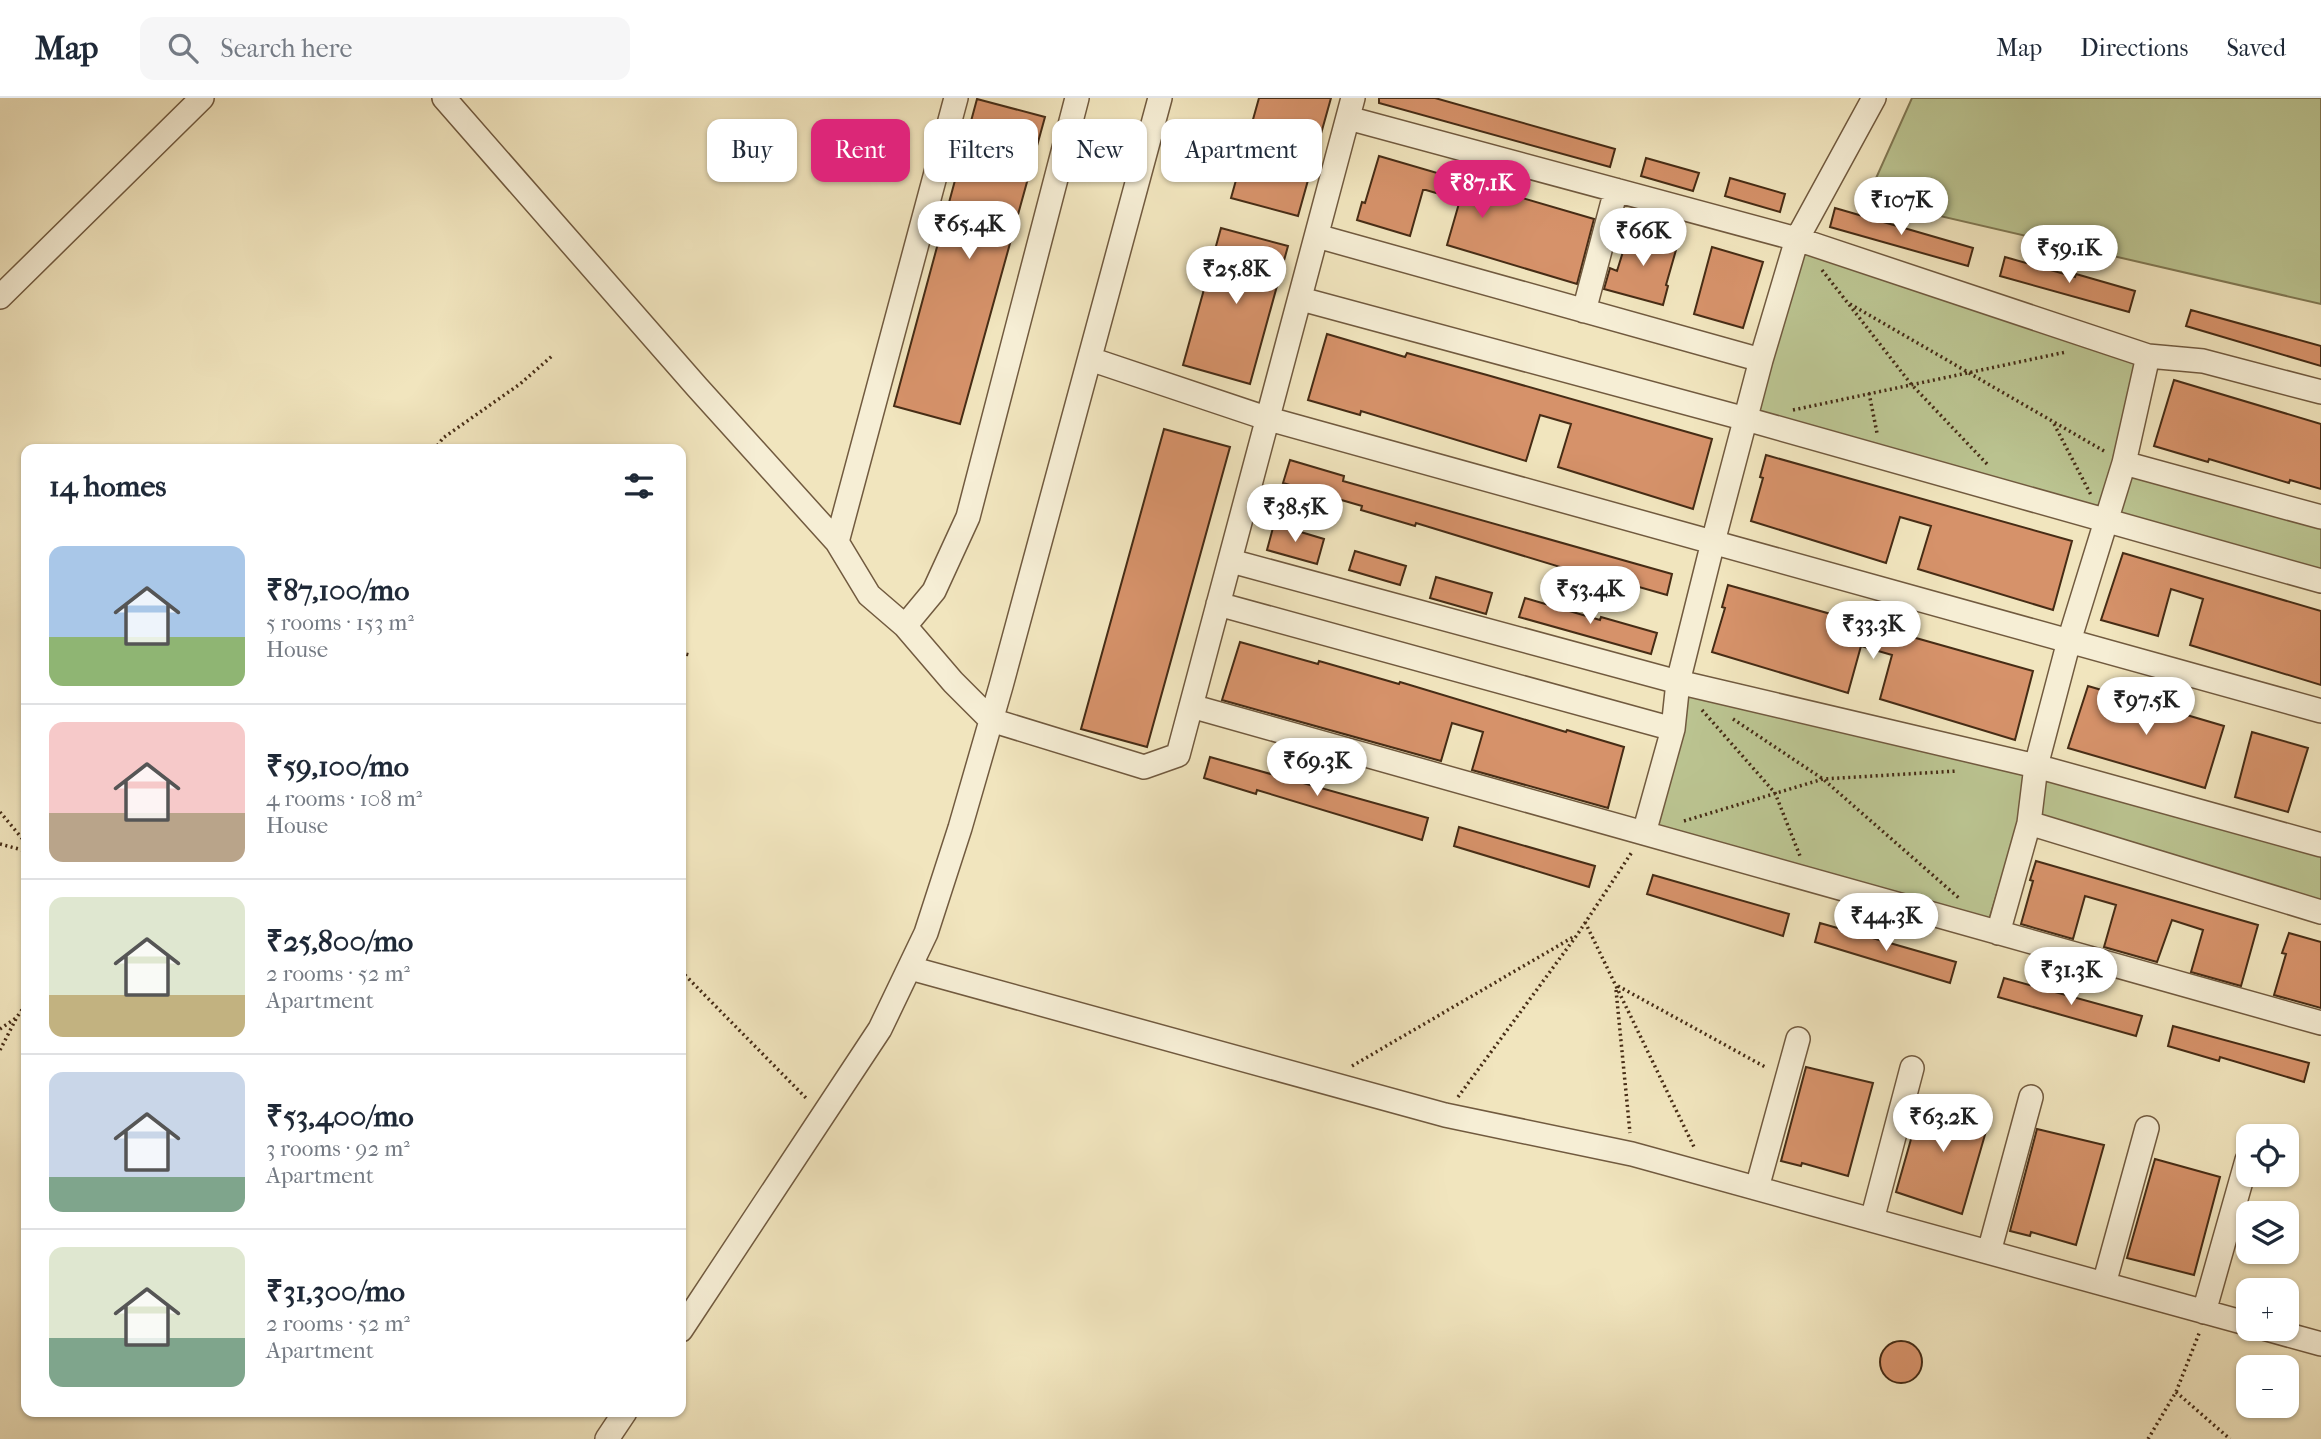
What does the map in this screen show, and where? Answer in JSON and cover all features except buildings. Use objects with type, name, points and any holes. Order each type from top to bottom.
[{"type":"street","points":[[0,297],[202,98]]},
{"type":"street","points":[[444,98],[837,542],[869,595],[905,626],[953,682],[991,720],[1144,767],[1178,755],[1350,108],[1616,190],[1797,239],[2148,356],[2203,361],[2321,392]]},
{"type":"street","points":[[837,542],[955,98]]},
{"type":"street","points":[[905,626],[934,591],[968,517],[1077,98]]},
{"type":"street","points":[[686,1323],[880,1029],[926,933],[991,720],[1160,98]]},
{"type":"street","points":[[1644,833],[1673,729],[1678,682],[1713,542],[1761,360],[1797,239],[1874,98]]},
{"type":"street","points":[[1584,311],[1616,190]]},
{"type":"street","points":[[1317,236],[1761,360]]},
{"type":"street","points":[[1301,299],[1746,419],[2321,581]]},
{"type":"street","points":[[1998,933],[2029,823],[2036,766],[2069,641],[2124,463],[2148,356]]},
{"type":"street","points":[[1090,359],[1269,419],[2321,711]]},
{"type":"street","points":[[2124,463],[2321,517]]},
{"type":"street","points":[[1231,561],[1678,682],[2036,766],[2321,845]]},
{"type":"street","points":[[1219,604],[1673,729]]},
{"type":"street","points":[[1191,706],[2321,1023]]},
{"type":"street","points":[[2029,823],[2321,912]]},
{"type":"street","points":[[910,968],[1445,1115],[1632,1154],[2236,1321]]},
{"type":"street","points":[[1757,1188],[1798,1039]]},
{"type":"street","points":[[1872,1220],[1912,1068]]},
{"type":"street","points":[[1989,1252],[2031,1097]]},
{"type":"street","points":[[2104,1284],[2147,1128]]},
{"type":"street","points":[[2204,1312],[2239,1187]]},
{"type":"street","points":[[2299,1338],[2321,1344]]},
{"type":"street","points":[[607,1439],[622,1417]]},
{"type":"path","points":[[1797,239],[1912,384],[1988,465]]},
{"type":"path","points":[[1848,303],[2124,463]]},
{"type":"path","points":[[1784,411],[2071,351]]},
{"type":"path","points":[[438,444],[443,438],[520,384],[552,356]]},
{"type":"path","points":[[1869,393],[1881,458]]},
{"type":"path","points":[[2053,422],[2105,521]]},
{"type":"path","points":[[686,654],[690,655]]},
{"type":"path","points":[[1678,682],[1775,793],[1810,880]]},
{"type":"path","points":[[1723,712],[1823,779],[1967,905]]},
{"type":"path","points":[[1683,821],[1823,779],[1969,770]]},
{"type":"path","points":[[0,812],[21,837]]},
{"type":"path","points":[[1445,1115],[1577,935],[1644,833]]},
{"type":"path","points":[[0,844],[21,850]]},
{"type":"path","points":[[1586,922],[1706,1174]]},
{"type":"path","points":[[1323,1083],[1577,935]]},
{"type":"path","points":[[686,976],[823,1115]]},
{"type":"path","points":[[1616,985],[1787,1079]]},
{"type":"path","points":[[1616,985],[1632,1154]]},
{"type":"path","points":[[0,1050],[21,1010]]},
{"type":"path","points":[[0,1028],[16,1017]]},
{"type":"path","points":[[2148,1439],[2176,1391],[2199,1336],[2204,1312]]},
{"type":"path","points":[[2176,1391],[2230,1439]]},
{"type":"green space","points":[[1912,98],[2321,98],[2321,304],[1862,198],[1873,185]]},
{"type":"green space","points":[[1797,239],[2148,356],[2124,463],[2321,517],[2321,581],[1746,419]]},
{"type":"green space","points":[[1678,682],[2036,766],[2321,845],[2321,912],[2029,823],[2034,772],[1988,923],[1644,833]]}]
